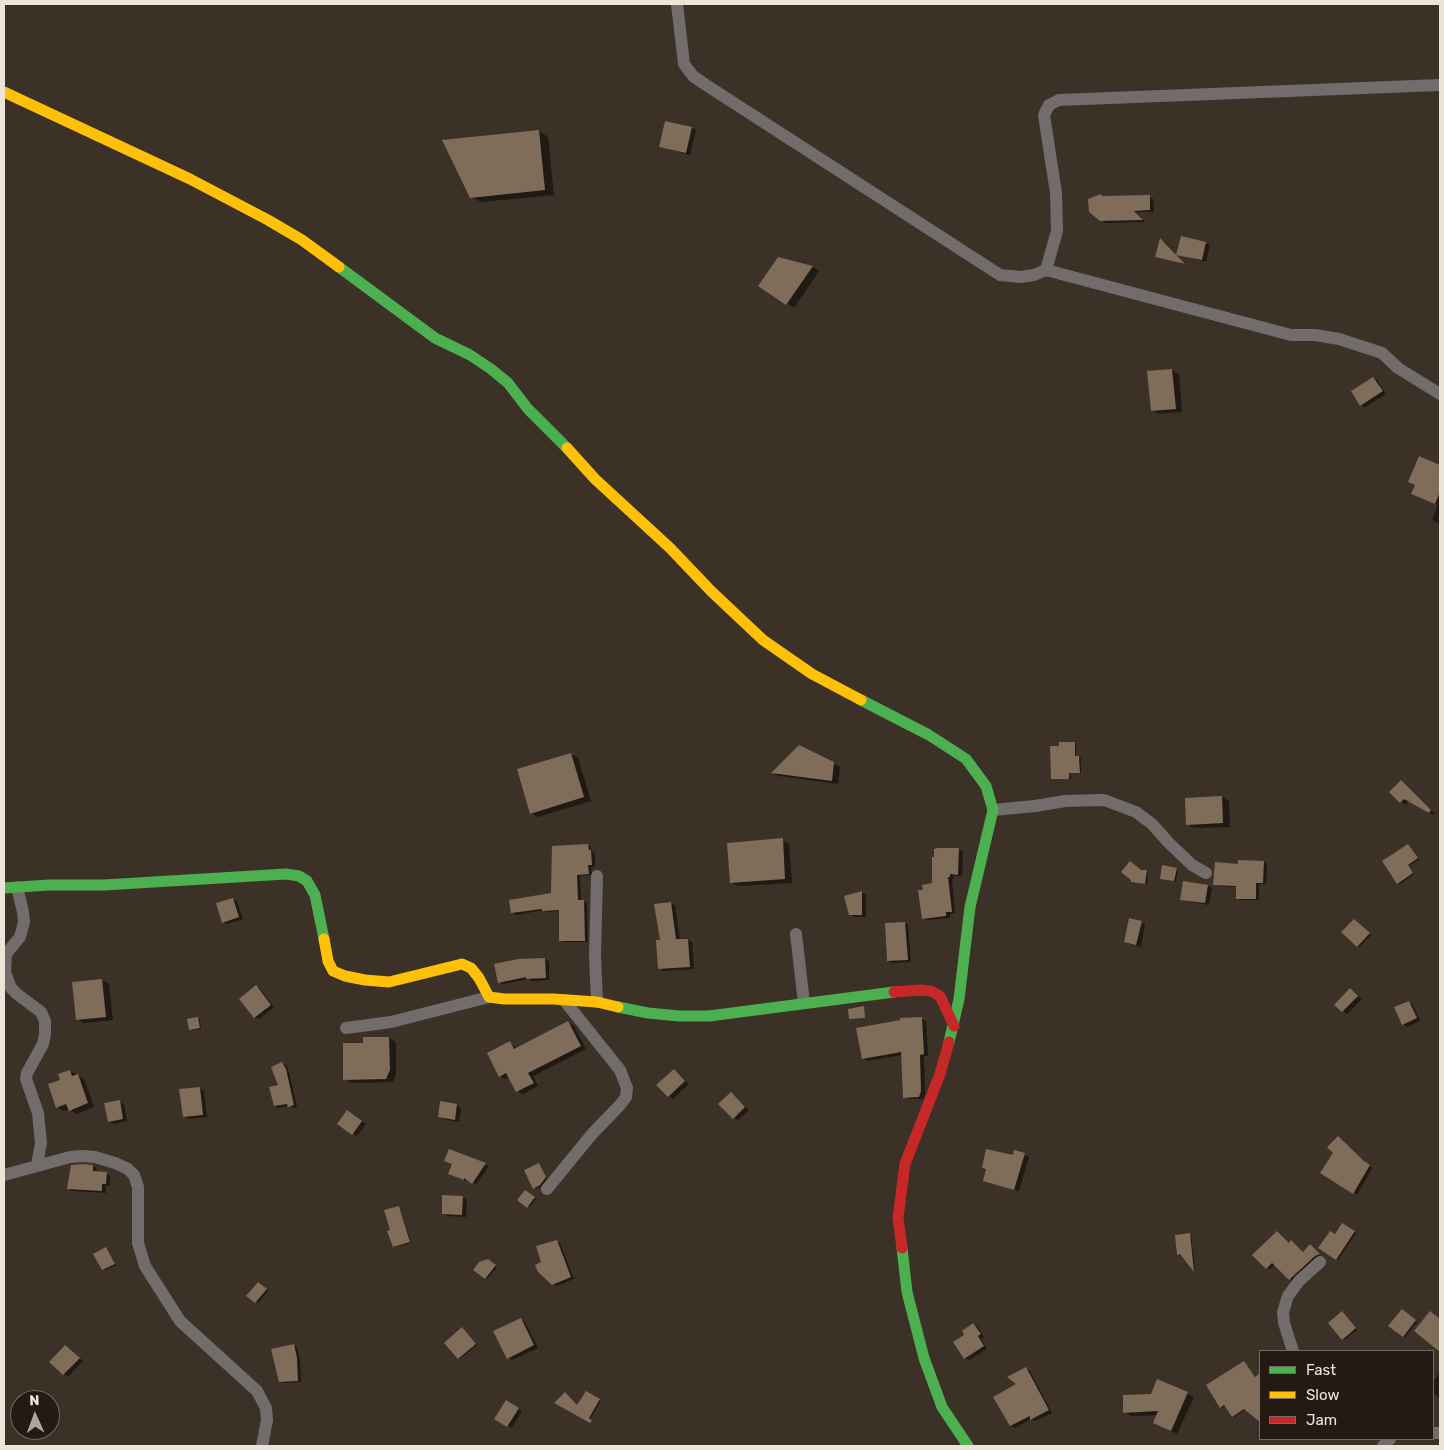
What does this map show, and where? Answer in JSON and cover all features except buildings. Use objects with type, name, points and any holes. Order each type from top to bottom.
[{"type":"street","points":[[677,4],[684,64],[693,76],[1000,275],[1021,277],[1034,275],[1046,270],[1291,335],[1315,335],[1339,339],[1382,353],[1398,368],[1440,394]]},
{"type":"street","points":[[1046,270],[1057,231],[1056,193],[1044,115],[1049,105],[1059,100],[1440,85]]},
{"type":"street","points":[[4,92],[190,179],[268,220],[302,240],[435,338],[470,355],[491,369],[508,383],[528,409],[563,443],[595,479],[670,548],[711,591],[763,640],[812,674],[929,735],[966,759],[986,786],[993,810],[970,907],[954,1026],[940,1074],[905,1164],[898,1218],[907,1292],[924,1358],[942,1407],[968,1446]]},
{"type":"street","points":[[993,810],[1065,801],[1104,800],[1136,812],[1152,824],[1169,844],[1192,865],[1206,873]]},
{"type":"street","points":[[4,888],[49,884],[104,885],[286,874],[298,876],[307,881],[315,895],[328,961],[333,971],[351,978],[389,982],[462,964],[471,968],[480,978],[489,997]]},
{"type":"street","points":[[596,1002],[597,876]]},
{"type":"street","points":[[17,887],[24,922],[20,937],[6,954],[5,972],[11,988],[16,994],[41,1012],[46,1021],[42,1044],[27,1073],[26,1079],[38,1113],[41,1143],[37,1165]]},
{"type":"street","points":[[796,934],[804,1003]]},
{"type":"street","points":[[346,1028],[391,1022],[489,997],[596,1002],[648,1013],[709,1016],[865,995],[920,990],[931,991],[940,996],[954,1026]]},
{"type":"street","points":[[546,1189],[592,1134],[620,1105],[626,1097],[627,1088],[620,1070],[564,1000]]},
{"type":"street","points":[[4,1175],[70,1156],[95,1157],[128,1169],[134,1175],[138,1187],[138,1243],[145,1266],[180,1321],[257,1391],[266,1408],[268,1420],[262,1446]]},
{"type":"street","points":[[1293,1350],[1284,1323],[1283,1312],[1288,1296],[1299,1282],[1320,1262]]},
{"type":"traffic: fast","points":[[339,267],[435,338],[470,355],[491,369],[508,383],[528,409],[567,448]]},
{"type":"traffic: fast","points":[[861,700],[929,735],[966,759],[986,786],[993,810],[970,907],[959,999],[949,1042]]},
{"type":"traffic: fast","points":[[4,888],[49,885],[104,885],[286,874],[299,876],[307,881],[315,895],[324,939]]},
{"type":"traffic: fast","points":[[618,1007],[648,1013],[709,1016],[894,992]]},
{"type":"traffic: fast","points":[[902,1248],[907,1292],[924,1358],[942,1407],[968,1446]]},
{"type":"traffic: slow","points":[[4,92],[190,179],[302,240],[339,267]]},
{"type":"traffic: slow","points":[[567,448],[595,479],[670,548],[711,591],[763,640],[812,674],[861,700]]},
{"type":"traffic: slow","points":[[324,939],[328,961],[333,971],[345,976],[389,982],[462,964],[471,968],[479,978],[489,997],[597,1002],[618,1007]]},
{"type":"traffic: jam","points":[[894,992],[920,990],[931,991],[940,996],[954,1026]]},
{"type":"traffic: jam","points":[[902,1248],[898,1218],[905,1164],[940,1074],[949,1042]]}]
